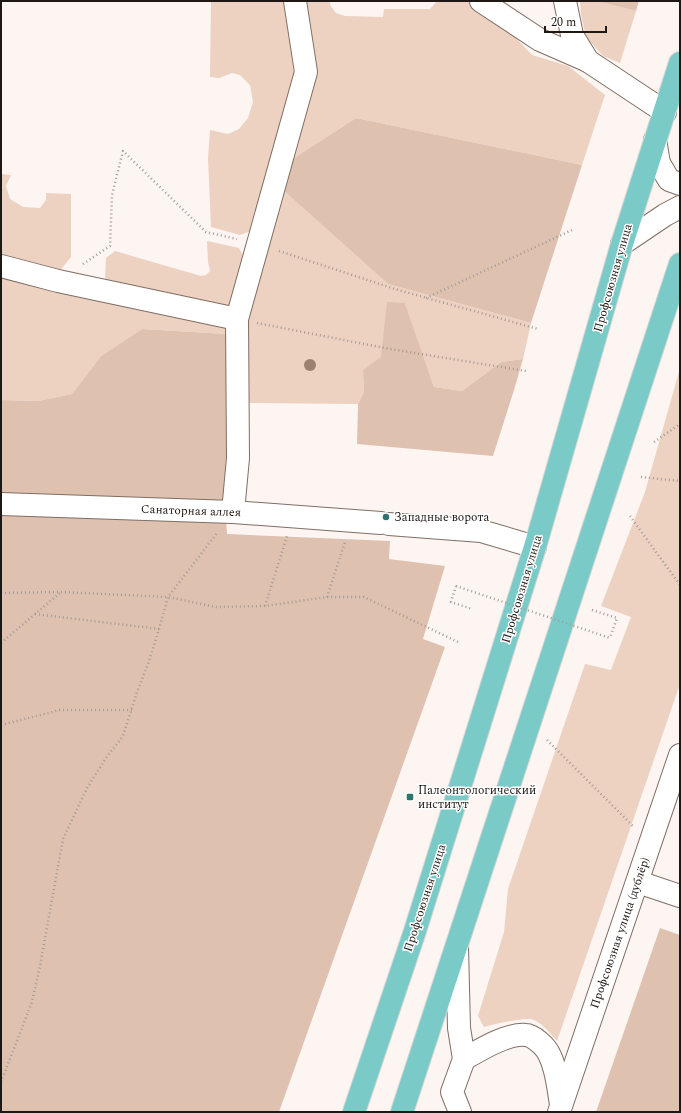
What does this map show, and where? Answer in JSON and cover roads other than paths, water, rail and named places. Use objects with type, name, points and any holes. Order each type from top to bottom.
[{"type":"main road","name":"Профсоюзная улица","points":[[354,1112],[415,930],[535,547],[622,244],[680,63]]},
{"type":"main road","points":[[402,1112],[680,264]]},
{"type":"street","points":[[233,512],[238,458],[237,320],[306,72],[295,1]]},
{"type":"street","points":[[481,1],[540,40],[588,61],[665,112]]},
{"type":"street","points":[[565,1],[572,35],[588,61]]},
{"type":"street","points":[[656,140],[659,163],[669,180],[680,184]]},
{"type":"street","points":[[622,244],[680,207]]},
{"type":"street","points":[[1,266],[237,320]]},
{"type":"street","name":"Санаторная аллея","points":[[1,504],[233,512],[385,523],[480,531],[535,547]]},
{"type":"street","name":"Профсоюзная улица (дублёр)","points":[[560,1109],[680,755]]},
{"type":"street","points":[[638,882],[680,896]]},
{"type":"street","points":[[456,944],[459,1028],[464,1059],[452,1092],[460,1112]]},
{"type":"street","points":[[464,1059],[489,1045],[508,1038],[527,1034],[540,1042],[549,1053],[554,1066],[560,1109]]},
{"type":"place","name":"Западные ворота","points":[[386,517]]},
{"type":"place","name":"Палеонтологический институт","points":[[410,797]]}]
